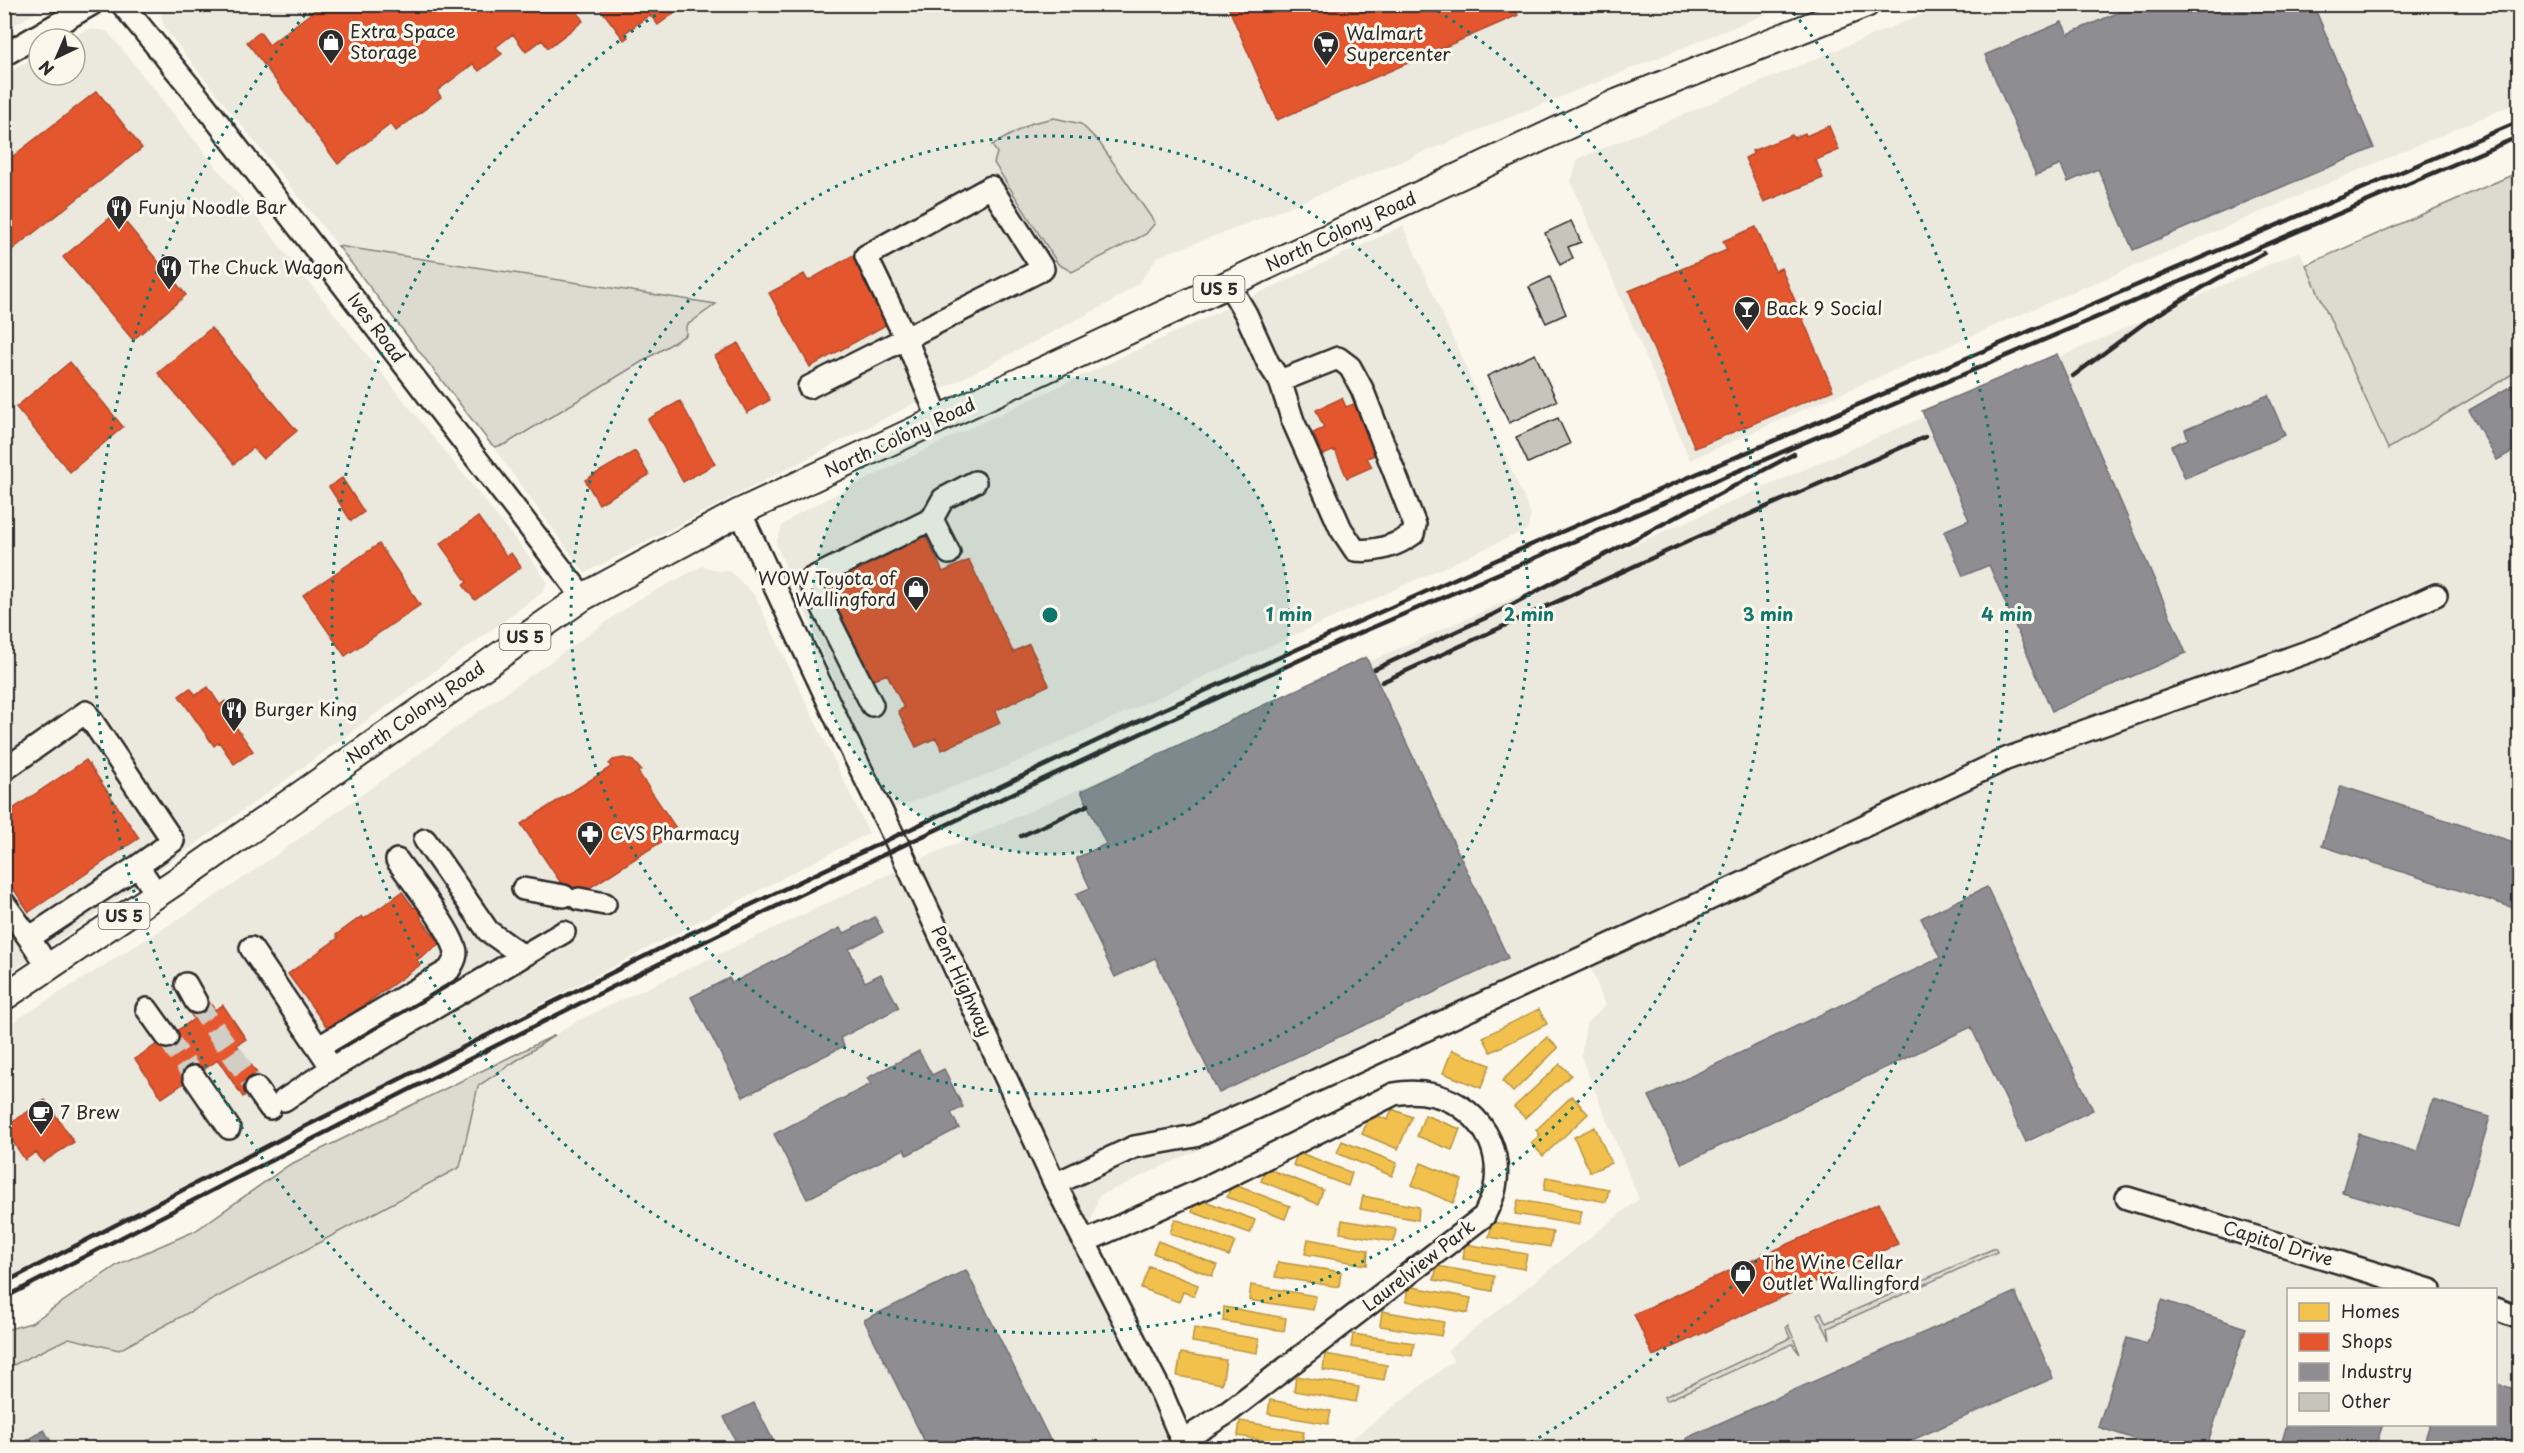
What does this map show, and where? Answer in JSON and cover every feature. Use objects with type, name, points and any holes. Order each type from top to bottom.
[{"type":"main road","name":"North Colony Road","points":[[4,997],[583,597],[740,512],[1616,103],[1866,4]]},
{"type":"street","points":[[4,55],[92,4]]},
{"type":"street","name":"Ives Road","points":[[122,4],[203,103],[583,597]]},
{"type":"street","points":[[809,387],[906,339],[1043,269],[991,187],[866,256],[906,339],[939,420]]},
{"type":"street","points":[[1229,285],[1246,314],[1268,363],[1280,381],[1293,422],[1341,529],[1355,550],[1372,552],[1405,540],[1413,534],[1415,525],[1362,389],[1350,366],[1338,358],[1280,381]]},
{"type":"street","points":[[872,705],[809,580],[932,519],[943,499],[975,482]]},
{"type":"street","name":"Pent Highway","points":[[740,512],[1055,1185],[1162,1394],[1183,1445]]},
{"type":"street","points":[[932,519],[949,553]]},
{"type":"street","points":[[1055,1185],[1134,1147],[1195,1136],[2007,759],[2324,646],[2436,595]]},
{"type":"street","points":[[4,770],[87,712],[173,841],[29,938]]},
{"type":"street","points":[[425,840],[488,931],[523,956]]},
{"type":"street","points":[[319,1047],[449,970],[455,960],[456,949],[437,916],[397,860]]},
{"type":"street","points":[[138,866],[156,893]]},
{"type":"street","points":[[523,889],[605,904]]},
{"type":"street","points":[[4,903],[49,968]]},
{"type":"street","points":[[256,1088],[277,1104],[332,1068],[564,932]]},
{"type":"street","points":[[251,948],[332,1068]]},
{"type":"street","points":[[439,976],[450,999]]},
{"type":"street","points":[[147,1010],[167,1037]]},
{"type":"street","points":[[194,1077],[229,1128]]},
{"type":"street","name":"Laurelview Park","points":[[1084,1242],[1205,1188],[1394,1094],[1420,1092],[1451,1100],[1473,1115],[1488,1137],[1497,1171],[1494,1192],[1484,1216],[1183,1445]]},
{"type":"street","name":"Capitol Drive","points":[[2127,1198],[2423,1288]]},
{"type":"street","points":[[2497,1309],[2520,1318]]},
{"type":"shaded area","points":[[5,4],[49,4],[49,5],[5,30]]},
{"type":"shaded area","points":[[162,4],[1788,5],[1239,227],[1157,257],[1140,282],[1111,302],[585,573],[490,443],[495,447],[506,444],[685,335],[685,326],[715,304],[338,246],[165,29],[161,15]]},
{"type":"shaded area","points":[[1944,5],[2519,5],[2519,102],[2010,319],[1690,460],[1571,182],[1578,159]]},
{"type":"shaded area","points":[[87,30],[107,31],[536,565],[547,582],[543,592],[280,784],[106,908],[5,976],[4,75],[27,62],[27,87],[87,87]]},
{"type":"shaded area","points":[[1054,118],[1081,124],[1099,142],[1155,223],[1146,234],[1072,272],[1058,264],[994,163],[997,153],[992,145],[1032,123]]},
{"type":"shaded area","points":[[2519,172],[2519,370],[2388,449],[2306,265]]},
{"type":"shaded area","points":[[1403,226],[1531,514],[1528,529],[994,772],[889,810],[776,544],[782,526],[799,513],[953,436]]},
{"type":"shaded area","points":[[338,246],[716,304],[686,326],[686,335],[506,444],[495,447]]},
{"type":"shaded area","points":[[2300,251],[2388,449],[2519,370],[2519,1448],[1340,1448],[1453,1361],[1448,1350],[1639,1199],[1581,1057],[1586,1024],[1605,1006],[1591,967],[1099,1196],[1090,1225],[1196,1448],[5,1448],[5,1369],[69,1338],[119,1350],[460,1167],[478,1086],[575,1022],[921,859]]},
{"type":"shaded area","points":[[702,566],[718,571],[730,571],[755,596],[869,833],[5,1283],[5,1027],[235,884],[636,601]]},
{"type":"shaded area","points":[[555,1035],[478,1086],[460,1167],[119,1350],[69,1338],[5,1369],[5,1330],[31,1323],[119,1264],[195,1231],[289,1165]]},
{"type":"shaded area","points":[[1995,1248],[1997,1252],[1828,1328],[1830,1339],[1817,1314],[1821,1312],[1826,1323]]},
{"type":"shaded area","points":[[1788,1325],[1800,1354],[1792,1344],[1666,1401],[1664,1397],[1790,1338],[1786,1327]]},
{"type":"building: Homes","points":[[1539,1009],[1547,1024],[1491,1052],[1483,1037]]},
{"type":"building: Homes","points":[[1547,1037],[1558,1048],[1513,1092],[1502,1081]]},
{"type":"building: Homes","points":[[1452,1050],[1490,1065],[1481,1088],[1443,1073]]},
{"type":"building: Homes","points":[[1560,1064],[1571,1075],[1525,1118],[1514,1107]]},
{"type":"building: Homes","points":[[1572,1096],[1588,1114],[1543,1156],[1531,1143],[1540,1135],[1536,1130]]},
{"type":"building: Homes","points":[[1392,1109],[1412,1117],[1398,1149],[1362,1134],[1371,1113],[1388,1120]]},
{"type":"building: Homes","points":[[1425,1115],[1460,1129],[1452,1150],[1417,1136]]},
{"type":"building: Homes","points":[[1595,1127],[1611,1163],[1590,1172],[1574,1137]]},
{"type":"building: Homes","points":[[1342,1141],[1397,1163],[1392,1176],[1337,1153]]},
{"type":"building: Homes","points":[[1298,1152],[1352,1173],[1348,1186],[1293,1165]]},
{"type":"building: Homes","points":[[1421,1163],[1462,1180],[1453,1203],[1412,1185]]},
{"type":"building: Homes","points":[[1266,1168],[1323,1190],[1318,1204],[1261,1181]]},
{"type":"building: Homes","points":[[1546,1177],[1609,1189],[1606,1202],[1544,1190]]},
{"type":"building: Homes","points":[[1232,1184],[1290,1206],[1285,1219],[1227,1197]]},
{"type":"building: Homes","points":[[1363,1196],[1419,1207],[1418,1220],[1360,1209]]},
{"type":"building: Homes","points":[[1197,1198],[1255,1220],[1250,1233],[1192,1212]]},
{"type":"building: Homes","points":[[1518,1200],[1582,1211],[1579,1225],[1515,1214]]},
{"type":"building: Homes","points":[[1175,1219],[1235,1242],[1229,1256],[1170,1233]]},
{"type":"building: Homes","points":[[1342,1220],[1396,1229],[1394,1242],[1340,1233]]},
{"type":"building: Homes","points":[[1492,1222],[1553,1232],[1550,1247],[1489,1237]]},
{"type":"building: Homes","points":[[1308,1239],[1368,1250],[1367,1265],[1305,1254]]},
{"type":"building: Homes","points":[[1158,1241],[1217,1265],[1212,1276],[1153,1253]]},
{"type":"building: Homes","points":[[1465,1244],[1527,1254],[1524,1269],[1463,1259]]},
{"type":"building: Homes","points":[[1278,1262],[1341,1272],[1339,1287],[1275,1277]]},
{"type":"building: Homes","points":[[1149,1266],[1198,1285],[1194,1296],[1183,1292],[1179,1302],[1141,1288]]},
{"type":"building: Homes","points":[[1437,1266],[1494,1276],[1492,1291],[1434,1280]]},
{"type":"building: Homes","points":[[1251,1285],[1316,1296],[1313,1310],[1249,1300]]},
{"type":"building: Homes","points":[[1408,1286],[1471,1298],[1468,1313],[1406,1301]]},
{"type":"building: Homes","points":[[1224,1307],[1286,1318],[1284,1331],[1223,1321]]},
{"type":"building: Homes","points":[[1382,1311],[1444,1322],[1441,1336],[1380,1326]]},
{"type":"building: Homes","points":[[1194,1328],[1259,1339],[1257,1353],[1192,1342]]},
{"type":"building: Homes","points":[[1353,1334],[1414,1343],[1412,1356],[1351,1347]]},
{"type":"building: Homes","points":[[1181,1353],[1226,1360],[1222,1384],[1177,1376]]},
{"type":"building: Homes","points":[[1325,1354],[1387,1365],[1384,1380],[1323,1370]]},
{"type":"building: Homes","points":[[1296,1376],[1359,1387],[1356,1402],[1294,1391]]},
{"type":"building: Homes","points":[[1270,1400],[1331,1411],[1328,1424],[1268,1414]]},
{"type":"building: Homes","points":[[1240,1421],[1304,1432],[1301,1447],[1238,1436]]},
{"type":"building: Shops","points":[[323,4],[589,4],[578,13],[583,21],[548,48],[542,40],[526,52],[513,34],[496,47],[502,54],[479,71],[473,64],[437,91],[441,97],[396,131],[391,124],[338,164],[247,42],[260,32],[269,45]]},
{"type":"building: Shops","points":[[597,4],[686,4],[658,25],[650,15],[625,33],[628,37],[624,40]]},
{"type":"building: Shops","name":"Walmart Supercenter","points":[[1227,4],[1513,4],[1518,15],[1277,120]]},
{"type":"building: Shops","points":[[97,91],[142,148],[4,256],[4,163]]},
{"type":"building: Shops","points":[[1829,126],[1839,150],[1816,160],[1823,178],[1764,202],[1745,158],[1753,154],[1752,151],[1792,135],[1794,138],[1805,133],[1806,136]]},
{"type":"building: Shops","points":[[117,212],[186,295],[133,340],[63,257]]},
{"type":"building: Shops","points":[[1756,227],[1775,271],[1781,268],[1833,390],[1695,448],[1629,291],[1727,250],[1723,241]]},
{"type":"building: Shops","points":[[855,254],[893,321],[810,367],[769,293],[804,274],[808,281]]},
{"type":"building: Shops","points":[[211,328],[297,431],[263,459],[253,448],[234,464],[158,373]]},
{"type":"building: Shops","points":[[738,343],[770,400],[747,413],[715,356]]},
{"type":"building: Shops","points":[[70,362],[123,427],[70,472],[16,407]]},
{"type":"building: Shops","points":[[1342,398],[1346,407],[1354,404],[1377,454],[1367,458],[1372,467],[1347,478],[1335,450],[1323,455],[1313,433],[1324,428],[1316,410]]},
{"type":"building: Shops","points":[[680,401],[715,464],[683,482],[648,419]]},
{"type":"building: Shops","points":[[635,451],[649,475],[599,504],[585,480]]},
{"type":"building: Shops","points":[[342,478],[364,512],[351,521],[329,487]]},
{"type":"building: Shops","points":[[478,517],[506,556],[511,553],[521,567],[475,600],[463,585],[467,582],[440,544]]},
{"type":"building: Shops","name":"WOW Toyota of Wallingford","points":[[923,531],[943,572],[969,560],[1013,652],[1029,644],[1049,685],[995,711],[1000,723],[942,750],[936,738],[916,747],[898,711],[904,708],[887,674],[873,680],[823,579]]},
{"type":"building: Shops","points":[[379,544],[420,605],[345,656],[303,595]]},
{"type":"building: Shops","points":[[208,687],[220,705],[225,701],[236,717],[231,720],[253,751],[234,764],[219,742],[214,746],[179,696],[190,688],[196,695]]},
{"type":"building: Shops","name":"CVS Pharmacy","points":[[624,758],[633,761],[641,770],[638,772],[678,831],[580,894],[577,909],[563,906],[559,885],[561,883],[521,824],[611,767],[609,764],[613,760]]},
{"type":"building: Shops","points":[[86,760],[139,838],[29,912],[4,875],[4,815]]},
{"type":"building: Shops","points":[[402,892],[414,908],[420,904],[426,912],[420,917],[440,944],[417,960],[420,965],[329,1030],[288,974],[338,938],[336,935],[362,916],[364,919]]},
{"type":"building: Shops","points":[[205,996],[215,1010],[223,1005],[246,1039],[237,1045],[264,1083],[243,1097],[218,1060],[162,1098],[135,1059],[194,1019],[187,1009]]},
{"type":"building: Shops","points":[[45,1100],[74,1142],[43,1162],[36,1152],[25,1160],[4,1128]]},
{"type":"building: Shops","points":[[1879,1203],[1898,1244],[1653,1356],[1634,1314]]},
{"type":"building: Industry","points":[[2138,4],[2313,4],[2374,148],[2133,250],[2098,169],[2068,182],[2061,165],[2036,175],[1985,55],[2062,22],[2068,34]]},
{"type":"building: Industry","points":[[2057,354],[2186,653],[2052,711],[1989,565],[1963,576],[1944,531],[1969,520],[1922,411]]},
{"type":"building: Industry","points":[[2520,381],[2520,447],[2497,460],[2469,410]]},
{"type":"building: Industry","points":[[2268,395],[2285,435],[2185,478],[2171,446],[2188,439],[2185,430]]},
{"type":"building: Industry","points":[[1366,657],[1508,958],[1219,1093],[1155,958],[1115,977],[1076,894],[1090,888],[1076,858],[1106,844],[1081,791]]},
{"type":"building: Industry","points":[[2341,786],[2520,844],[2520,910],[2322,846]]},
{"type":"building: Industry","points":[[1987,887],[2093,1110],[2026,1142],[1971,1027],[1682,1164],[1649,1096],[1940,958],[1921,918]]},
{"type":"building: Industry","points":[[875,917],[883,932],[849,949],[865,982],[881,974],[899,1008],[840,1038],[844,1046],[743,1097],[691,997],[729,978],[732,983],[840,928],[843,934]]},
{"type":"building: Industry","points":[[919,1051],[932,1075],[944,1069],[963,1107],[951,1113],[959,1128],[907,1155],[904,1149],[807,1199],[774,1134],[871,1084],[867,1078]]},
{"type":"building: Industry","points":[[2433,1100],[2490,1117],[2458,1226],[2342,1192],[2359,1134],[2417,1152]]},
{"type":"building: Industry","points":[[966,1270],[1054,1448],[928,1448],[864,1320]]},
{"type":"building: Industry","points":[[2015,1292],[2053,1378],[1894,1448],[1691,1448],[1686,1438]]},
{"type":"building: Industry","points":[[2162,1300],[2246,1328],[2206,1448],[2162,1448],[2098,1427],[2127,1338],[2147,1344]]},
{"type":"building: Industry","points":[[2497,1383],[2520,1391],[2520,1448],[2422,1448],[2429,1426],[2497,1426]]},
{"type":"building: Industry","points":[[754,1403],[777,1448],[732,1448],[738,1446],[724,1417]]},
{"type":"building: Industry","points":[[2287,1424],[2382,1426],[2375,1448],[2280,1448]]},
{"type":"building: Industry","points":[[44,1430],[55,1448],[15,1448]]},
{"type":"building: Other","points":[[1571,221],[1581,242],[1568,247],[1573,258],[1560,265],[1545,233]]},
{"type":"building: Other","points":[[1550,277],[1566,314],[1546,323],[1529,287]]},
{"type":"building: Other","points":[[1535,354],[1557,401],[1509,423],[1487,376]]},
{"type":"building: Other","points":[[1558,418],[1570,444],[1528,463],[1516,437]]},
{"type":"tunnel","points":[[196,1002],[256,1088]]},
{"type":"tunnel","points":[[167,1037],[194,1077]]},
{"type":"railway","points":[[4,1283],[302,1128],[689,934],[1164,709],[1512,553],[2520,121]]},
{"type":"railway","points":[[4,1298],[685,951],[1094,755],[1341,641],[2520,136]]},
{"type":"railway","points":[[2073,376],[2147,321],[2264,253]]},
{"type":"railway","points":[[1382,682],[1689,541],[1925,437]]},
{"type":"railway","points":[[1375,669],[1494,614],[1794,454]]},
{"type":"railway","points":[[1021,836],[1088,805]]},
{"type":"place","name":"Extra Space Storage","points":[[331,65]]},
{"type":"place","name":"Walmart Supercenter","points":[[1326,67]]},
{"type":"place","name":"Funju Noodle Bar","points":[[119,231]]},
{"type":"place","name":"The Chuck Wagon","points":[[169,291]]},
{"type":"place","name":"Back 9 Social","points":[[1747,332]]},
{"type":"place","name":"WOW Toyota of Wallingford","points":[[916,612]]},
{"type":"place","name":"Burger King","points":[[234,733]]},
{"type":"place","name":"CVS Pharmacy","points":[[590,857]]},
{"type":"place","name":"7 Brew","points":[[41,1136]]},
{"type":"place","name":"The Wine Cellar Outlet Wallingford","points":[[1743,1296]]}]
